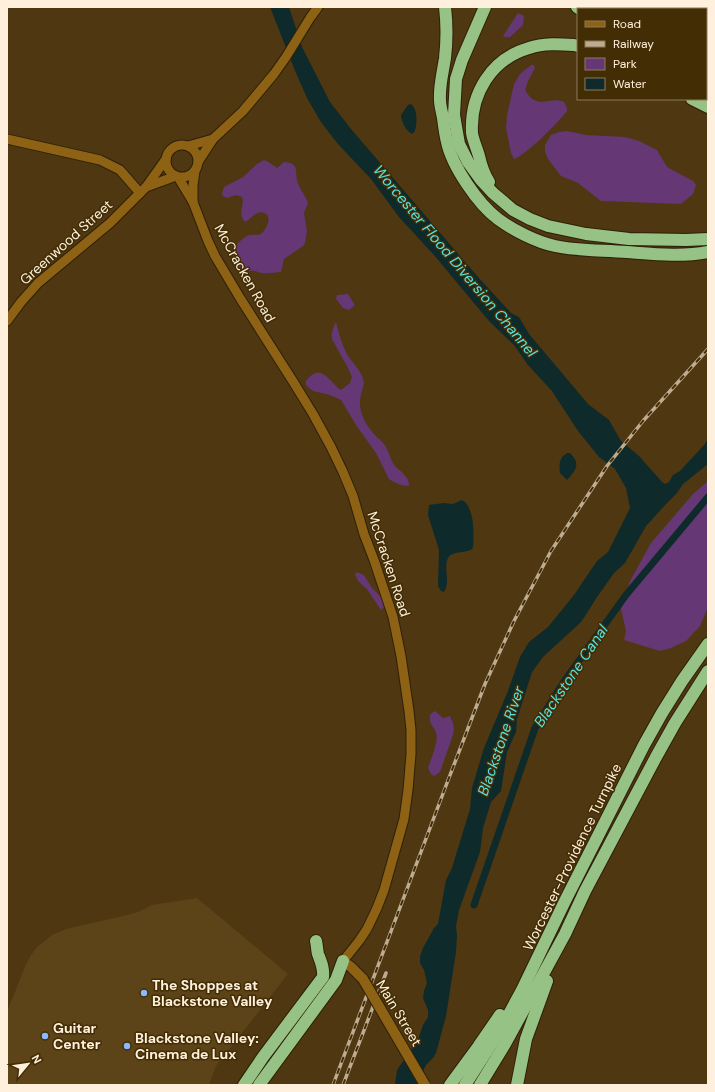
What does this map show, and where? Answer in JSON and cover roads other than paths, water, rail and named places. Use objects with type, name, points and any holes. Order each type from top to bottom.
[{"type":"highway","points":[[445,7],[448,27],[440,100],[447,143],[457,167],[468,185],[498,219],[533,239],[554,246],[642,254],[677,255],[708,252]]},
{"type":"highway","points":[[443,117],[454,59],[476,7]]},
{"type":"highway","points":[[484,7],[462,60],[456,79],[454,115],[459,144],[468,162],[493,193],[513,210],[548,226],[586,234],[638,239],[708,239]]},
{"type":"highway","points":[[504,202],[484,175],[472,134],[474,110],[478,94],[492,70],[503,60],[516,53],[529,48],[550,44],[577,46]]},
{"type":"highway","points":[[694,100],[708,107]]},
{"type":"highway","name":"Worcester-Providence Turnpike","points":[[465,1085],[501,1029],[522,990],[565,901],[648,739],[682,681],[708,644]]},
{"type":"highway","name":"Worcester-Providence Turnpike","points":[[480,1085],[506,1044],[565,934],[635,795],[675,723],[708,671]]},
{"type":"highway","points":[[450,1085],[498,1019],[565,901]]},
{"type":"highway","points":[[517,1085],[526,1039],[565,934]]},
{"type":"highway","points":[[316,940],[323,966],[323,977]]},
{"type":"highway","points":[[244,1085],[323,977],[343,961]]},
{"type":"highway","points":[[259,1085],[336,980],[343,961]]},
{"type":"main road","name":"Main Street","points":[[343,961],[363,979],[425,1085]]},
{"type":"street","points":[[198,162],[213,138],[243,111],[274,74],[318,7]]},
{"type":"street","points":[[188,146],[196,152],[198,167],[195,172],[187,177],[177,177],[171,173],[166,164],[168,154],[174,147],[188,146],[213,138]]},
{"type":"street","points":[[7,139],[100,160],[120,170],[143,190]]},
{"type":"street","name":"Greenwood Street","points":[[7,321],[38,283],[110,222],[143,190],[166,159]]},
{"type":"street","name":"McCracken Road","points":[[193,202],[195,172]]},
{"type":"street","name":"Greenwood Street","points":[[143,190],[177,177]]},
{"type":"street","name":"McCracken Road","points":[[177,177],[193,202],[208,241],[216,256],[240,298],[313,414],[331,447],[353,496],[364,534],[393,617],[401,656],[411,730],[411,754],[404,819],[384,890],[374,916],[359,941],[343,961]]},
{"type":"water","points":[[270,7],[289,7],[302,47],[330,102],[351,129],[478,277],[511,313],[519,317],[529,334],[588,404],[609,420],[621,441],[639,456],[662,482],[665,484],[669,482],[673,475],[680,471],[705,444],[708,438],[708,464],[683,484],[677,493],[646,526],[625,563],[614,573],[581,622],[543,657],[532,672],[517,719],[516,732],[507,752],[501,791],[491,802],[483,828],[480,852],[459,910],[456,926],[456,952],[446,1016],[436,1053],[426,1065],[416,1085],[395,1085],[397,1070],[418,1040],[423,1025],[428,1017],[428,1010],[423,998],[427,983],[424,970],[420,963],[420,956],[434,928],[438,924],[446,880],[452,868],[470,809],[472,788],[484,748],[508,691],[520,657],[529,642],[548,627],[574,595],[597,561],[608,552],[630,508],[626,488],[615,469],[599,457],[578,431],[552,391],[528,365],[514,345],[489,321],[434,255],[399,217],[371,179],[338,144],[321,122],[307,98]]},
{"type":"water","points":[[411,104],[415,109],[416,116],[415,131],[412,134],[404,126],[401,115],[408,105]]},
{"type":"water","points":[[567,453],[570,453],[575,460],[576,467],[567,480],[560,473],[560,461]]},
{"type":"water","points":[[462,500],[469,509],[473,522],[473,548],[468,551],[453,554],[448,558],[446,566],[447,584],[444,592],[441,591],[438,586],[439,550],[428,515],[429,505],[443,503],[453,504]]},
{"type":"waterway","name":"Blackstone Canal","points":[[474,905],[535,728],[563,683],[626,595],[708,497]]},
{"type":"railway","points":[[333,1085],[485,684],[514,621],[551,551],[607,466],[643,421],[708,349]]},
{"type":"railway","points":[[343,1085],[386,973]]},
{"type":"place","name":"The Shoppes at Blackstone Valley","points":[[144,993]]},
{"type":"place","name":"Guitar Center","points":[[45,1036]]},
{"type":"place","name":"Blackstone Valley: Cinema de Lux","points":[[127,1046]]},
{"type":"water label","name":"Worcester Flood Diversion Channel","points":[[455,261]]},
{"type":"water label","name":"Blackstone River","points":[[501,741]]}]
